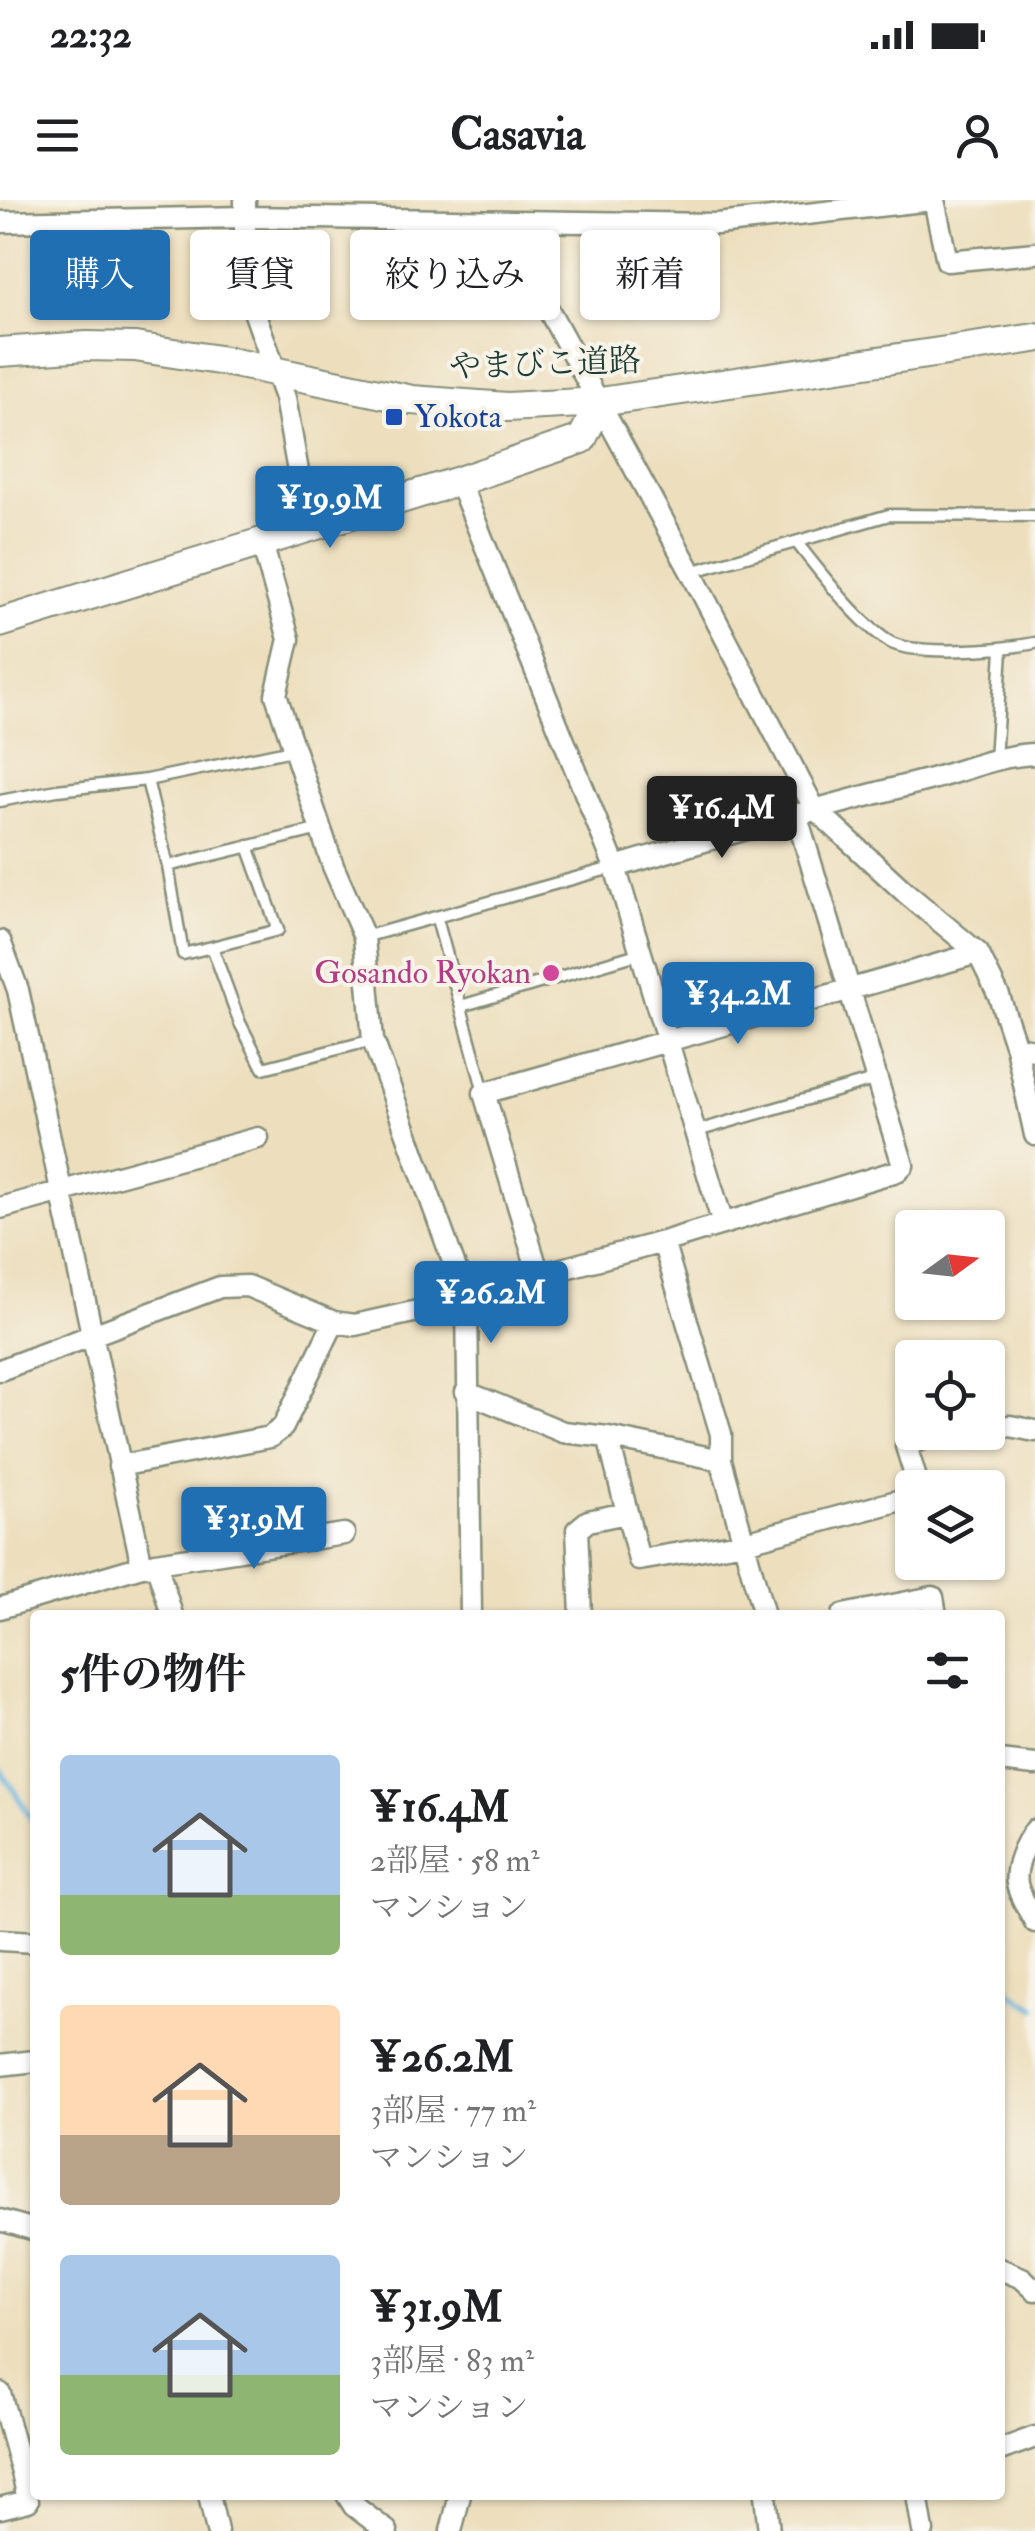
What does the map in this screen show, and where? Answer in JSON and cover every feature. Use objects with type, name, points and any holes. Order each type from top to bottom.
[{"type":"street","points":[[0,222],[245,207],[473,221],[718,224],[933,200],[947,261],[1035,253]]},
{"type":"street","points":[[245,207],[248,298],[285,398],[308,528]]},
{"type":"street","points":[[0,1370],[220,1286],[247,1286],[334,1322],[356,1326],[467,1300],[897,1171],[903,1165],[851,991],[805,811],[692,572],[541,296],[523,274],[498,261],[473,221]]},
{"type":"street","name":"やまびこ道路","points":[[0,352],[136,347],[180,352],[451,406],[507,407],[600,402],[1035,338]]},
{"type":"street","points":[[0,623],[582,439],[600,402]]},
{"type":"street","points":[[459,480],[614,866],[723,1224]]},
{"type":"street","points":[[262,543],[289,639],[276,694],[320,829],[364,937],[373,1040],[467,1300],[471,1610]]},
{"type":"street","points":[[614,866],[995,760],[1035,754]]},
{"type":"street","points":[[805,811],[978,953],[1026,1048],[1035,1135]]},
{"type":"street","points":[[0,941],[18,990],[119,1466],[149,1564],[170,1610]]},
{"type":"street","points":[[539,1276],[484,1092],[978,953]]},
{"type":"street","points":[[0,1208],[258,1138]]},
{"type":"street","points":[[663,1242],[721,1434],[722,1460],[763,1610]]},
{"type":"street","points":[[119,1466],[270,1437],[283,1427],[334,1322]]},
{"type":"street","points":[[466,1392],[563,1432],[722,1460]]},
{"type":"street","points":[[1005,1427],[1035,1430]]},
{"type":"street","points":[[608,1437],[639,1560],[745,1542],[895,1502]]},
{"type":"street","points":[[582,1610],[577,1530],[588,1522],[626,1513]]},
{"type":"street","points":[[0,1608],[149,1564],[344,1534]]},
{"type":"street","points":[[868,1610],[934,1597],[935,1610]]},
{"type":"street","points":[[1005,1762],[1035,1764]]},
{"type":"street","points":[[1035,1830],[1008,1886],[1035,1922]]},
{"type":"street","points":[[0,1940],[30,1942]]},
{"type":"street","points":[[0,2065],[30,2062]]},
{"type":"street","points":[[0,2220],[30,2229]]},
{"type":"street","points":[[1005,2271],[1022,2278],[1035,2290]]},
{"type":"street","points":[[0,2392],[30,2478],[28,2500],[0,2508]]},
{"type":"street","points":[[1005,2448],[1035,2437]]},
{"type":"street","points":[[210,2500],[217,2531]]},
{"type":"street","points":[[350,2500],[369,2524],[388,2531]]},
{"type":"street","points":[[451,2531],[459,2500]]},
{"type":"street","points":[[766,2500],[769,2531]]},
{"type":"street","points":[[918,2500],[921,2530]]},
{"type":"lane","points":[[692,572],[889,514],[1035,516]]},
{"type":"lane","points":[[797,543],[836,592],[890,643],[1002,650],[1035,643]]},
{"type":"lane","points":[[995,760],[1002,650]]},
{"type":"lane","points":[[0,801],[147,780],[292,750]]},
{"type":"lane","points":[[147,780],[168,866],[183,954],[278,930],[248,846]]},
{"type":"lane","points":[[168,866],[320,829]]},
{"type":"lane","points":[[364,937],[614,866]]},
{"type":"lane","points":[[437,919],[484,1092]]},
{"type":"lane","points":[[212,947],[240,1024],[263,1068],[373,1040]]},
{"type":"lane","points":[[461,1006],[642,953]]},
{"type":"lane","points":[[697,1131],[876,1079]]},
{"type":"waterway","points":[[0,1769],[30,1816]]},
{"type":"waterway","points":[[1005,1988],[1035,2008]]},
{"type":"place","name":"Yokota","points":[[394,417]]},
{"type":"place","name":"Gosando Ryokan","points":[[551,973]]}]
